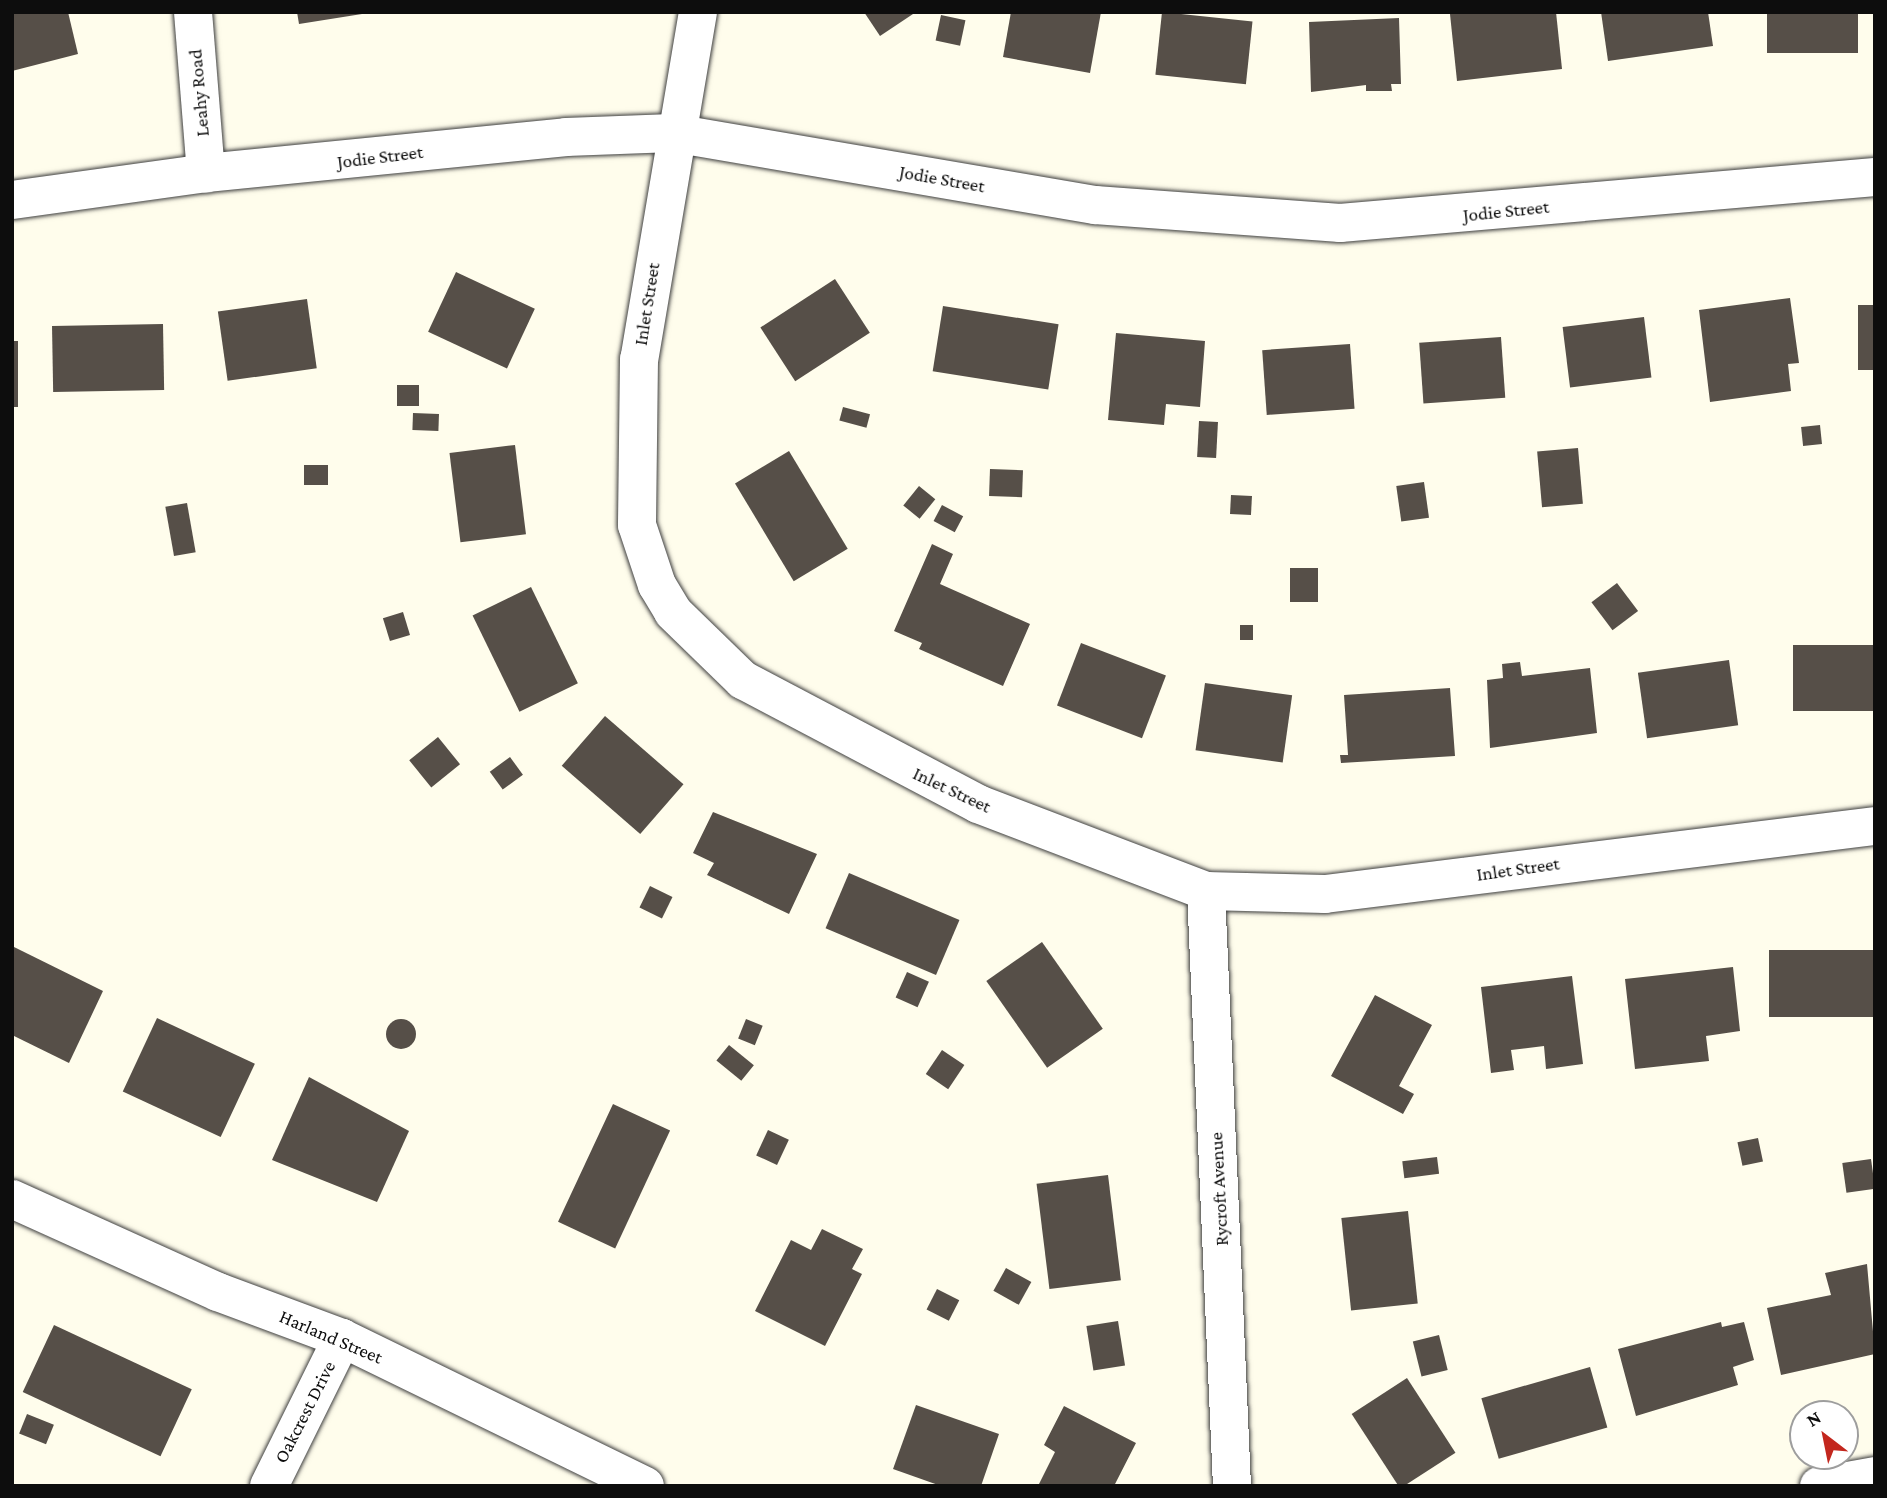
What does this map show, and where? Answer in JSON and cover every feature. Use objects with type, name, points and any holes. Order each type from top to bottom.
[{"type":"street","name":"Leahy Road","points":[[193,12],[206,173]]},
{"type":"street","name":"Inlet Street","points":[[698,12],[673,133],[639,359],[634,444],[637,525],[657,585],[673,612],[743,681],[839,736],[978,804],[1206,891],[1325,894],[1875,826]]},
{"type":"street","name":"Jodie Street","points":[[12,200],[206,173],[566,137],[673,133],[1095,205],[1340,223],[1875,177]]},
{"type":"street","name":"Rycroft Avenue","points":[[1206,891],[1232,1486]]},
{"type":"street","name":"Harland Street","points":[[12,1199],[218,1292],[342,1338],[645,1486]]},
{"type":"street","name":"Oakcrest Drive","points":[[269,1486],[342,1338]]},
{"type":"street","points":[[1819,1486],[1875,1476]]},
{"type":"building","points":[[12,12],[68,12],[78,54],[12,71]]},
{"type":"building","points":[[297,12],[361,12],[362,14],[299,24]]},
{"type":"building","points":[[864,12],[916,12],[880,36]]},
{"type":"building","points":[[1011,12],[1101,12],[1090,73],[1003,57]]},
{"type":"building","points":[[1162,12],[1253,22],[1246,84],[1155,75]]},
{"type":"building","points":[[1556,12],[1562,69],[1457,81],[1450,14]]},
{"type":"building","points":[[1601,12],[1708,12],[1713,46],[1608,61]]},
{"type":"building","points":[[1767,12],[1858,12],[1858,53],[1767,53]]},
{"type":"building","points":[[941,15],[965,20],[960,46],[936,40]]},
{"type":"building","points":[[1399,18],[1401,84],[1391,84],[1392,91],[1366,91],[1366,85],[1311,92],[1309,22]]},
{"type":"building","points":[[456,272],[535,309],[507,369],[428,332]]},
{"type":"building","points":[[835,279],[870,333],[795,381],[760,327]]},
{"type":"building","points":[[1790,298],[1799,363],[1788,364],[1791,391],[1710,402],[1699,310]]},
{"type":"building","points":[[307,299],[317,368],[228,381],[218,312]]},
{"type":"building","points":[[1858,305],[1875,305],[1875,370],[1858,370]]},
{"type":"building","points":[[943,306],[1059,324],[1048,389],[933,371]]},
{"type":"building","points":[[1644,317],[1651,378],[1570,388],[1563,327]]},
{"type":"building","points":[[163,324],[164,390],[53,392],[52,326]]},
{"type":"building","points":[[1116,333],[1205,341],[1200,407],[1166,404],[1164,425],[1108,420]]},
{"type":"building","points":[[1501,337],[1505,398],[1423,404],[1419,343]]},
{"type":"building","points":[[12,341],[18,341],[18,407],[12,407]]},
{"type":"building","points":[[1350,344],[1355,409],[1267,415],[1262,350]]},
{"type":"building","points":[[397,385],[419,385],[419,406],[397,406]]},
{"type":"building","points":[[843,407],[870,414],[866,428],[839,421]]},
{"type":"building","points":[[413,413],[439,414],[438,431],[412,430]]},
{"type":"building","points":[[1199,421],[1218,422],[1216,458],[1197,457]]},
{"type":"building","points":[[1820,425],[1822,444],[1803,446],[1801,427]]},
{"type":"building","points":[[515,445],[526,534],[460,542],[449,453]]},
{"type":"building","points":[[1578,448],[1583,504],[1542,507],[1537,452]]},
{"type":"building","points":[[789,451],[848,549],[794,581],[735,483]]},
{"type":"building","points":[[304,465],[328,465],[328,485],[304,485]]},
{"type":"building","points":[[990,469],[1023,470],[1022,497],[989,496]]},
{"type":"building","points":[[1424,482],[1429,518],[1401,522],[1396,486]]},
{"type":"building","points":[[919,486],[935,499],[920,519],[903,505]]},
{"type":"building","points":[[1231,495],[1252,496],[1251,515],[1230,514]]},
{"type":"building","points":[[187,503],[196,552],[174,556],[165,507]]},
{"type":"building","points":[[942,505],[963,516],[955,532],[934,521]]},
{"type":"building","points":[[932,544],[953,554],[940,584],[1030,624],[1003,686],[919,649],[922,643],[894,631]]},
{"type":"building","points":[[1290,568],[1318,568],[1318,602],[1290,602]]},
{"type":"building","points":[[1617,583],[1638,611],[1613,630],[1591,602]]},
{"type":"building","points":[[531,587],[578,683],[519,712],[473,615]]},
{"type":"building","points":[[403,612],[410,635],[390,641],[383,618]]},
{"type":"building","points":[[1240,625],[1253,625],[1253,640],[1240,640]]},
{"type":"building","points":[[1081,643],[1166,676],[1142,738],[1057,706]]},
{"type":"building","points":[[1793,645],[1875,645],[1875,711],[1793,711]]},
{"type":"building","points":[[1729,660],[1738,725],[1647,738],[1638,673]]},
{"type":"building","points":[[1520,662],[1522,676],[1590,668],[1597,733],[1490,748],[1487,680],[1503,678],[1502,664]]},
{"type":"building","points":[[1205,683],[1292,695],[1283,763],[1196,750]]},
{"type":"building","points":[[1450,688],[1455,756],[1341,763],[1340,755],[1348,755],[1344,695]]},
{"type":"building","points":[[605,716],[683,784],[640,834],[562,766]]},
{"type":"building","points":[[438,737],[460,764],[431,787],[409,760]]},
{"type":"building","points":[[510,757],[523,775],[503,789],[490,772]]},
{"type":"building","points":[[713,812],[817,854],[789,914],[707,875],[714,863],[693,853]]},
{"type":"building","points":[[849,873],[959,920],[936,975],[826,928]]},
{"type":"building","points":[[650,886],[672,897],[662,919],[639,908]]},
{"type":"building","points":[[1042,942],[1103,1029],[1047,1068],[986,981]]},
{"type":"building","points":[[12,946],[103,991],[69,1063],[12,1035]]},
{"type":"building","points":[[1769,950],[1875,950],[1875,1017],[1769,1017]]},
{"type":"building","points":[[1733,967],[1740,1031],[1706,1036],[1709,1061],[1635,1069],[1625,979]]},
{"type":"building","points":[[907,972],[929,982],[918,1007],[896,998]]},
{"type":"building","points":[[1572,976],[1583,1064],[1546,1069],[1544,1046],[1511,1050],[1514,1070],[1491,1073],[1481,987]]},
{"type":"building","points":[[1375,995],[1432,1025],[1399,1086],[1414,1094],[1403,1114],[1331,1076]]},
{"type":"building","points":[[157,1018],[255,1064],[221,1137],[123,1091]]},
{"type":"building","points":[[401,1019],[412,1023],[416,1034],[412,1045],[401,1049],[390,1045],[386,1034],[390,1023]]},
{"type":"building","points":[[746,1019],[763,1026],[755,1045],[738,1038]]},
{"type":"building","points":[[729,1045],[754,1065],[741,1081],[716,1061]]},
{"type":"building","points":[[942,1050],[964,1065],[948,1089],[926,1074]]},
{"type":"building","points":[[309,1077],[409,1131],[377,1202],[272,1160]]},
{"type":"building","points":[[613,1104],[670,1131],[615,1248],[558,1222]]},
{"type":"building","points":[[768,1130],[789,1140],[777,1165],[756,1155]]},
{"type":"building","points":[[1758,1138],[1763,1161],[1742,1166],[1737,1142]]},
{"type":"building","points":[[1437,1157],[1439,1174],[1404,1178],[1402,1161]]},
{"type":"building","points":[[1871,1159],[1875,1189],[1846,1193],[1842,1163]]},
{"type":"building","points":[[1108,1175],[1121,1280],[1049,1289],[1037,1184]]},
{"type":"building","points":[[1408,1211],[1418,1303],[1351,1310],[1341,1218]]},
{"type":"building","points":[[822,1229],[863,1249],[852,1269],[862,1274],[825,1346],[755,1311],[791,1240],[811,1250]]},
{"type":"building","points":[[1867,1264],[1875,1354],[1781,1375],[1767,1308],[1831,1295],[1825,1273]]},
{"type":"building","points":[[1006,1268],[1031,1282],[1019,1305],[993,1291]]},
{"type":"building","points":[[937,1289],[959,1300],[949,1321],[927,1309]]},
{"type":"building","points":[[1118,1321],[1125,1365],[1093,1370],[1086,1326]]},
{"type":"building","points":[[1721,1322],[1722,1327],[1744,1322],[1754,1360],[1733,1367],[1738,1385],[1636,1416],[1618,1349]]},
{"type":"building","points":[[54,1325],[192,1389],[160,1456],[23,1392]]},
{"type":"building","points":[[1439,1335],[1448,1370],[1422,1376],[1413,1342]]},
{"type":"building","points":[[1590,1367],[1607,1428],[1499,1459],[1481,1398]]},
{"type":"building","points":[[1407,1378],[1455,1453],[1404,1486],[1398,1486],[1352,1414]]},
{"type":"building","points":[[916,1405],[999,1434],[981,1486],[941,1486],[893,1469]]},
{"type":"building","points":[[1064,1406],[1136,1443],[1114,1486],[1038,1486],[1055,1452],[1044,1445]]},
{"type":"building","points":[[27,1414],[54,1425],[46,1444],[19,1433]]}]
